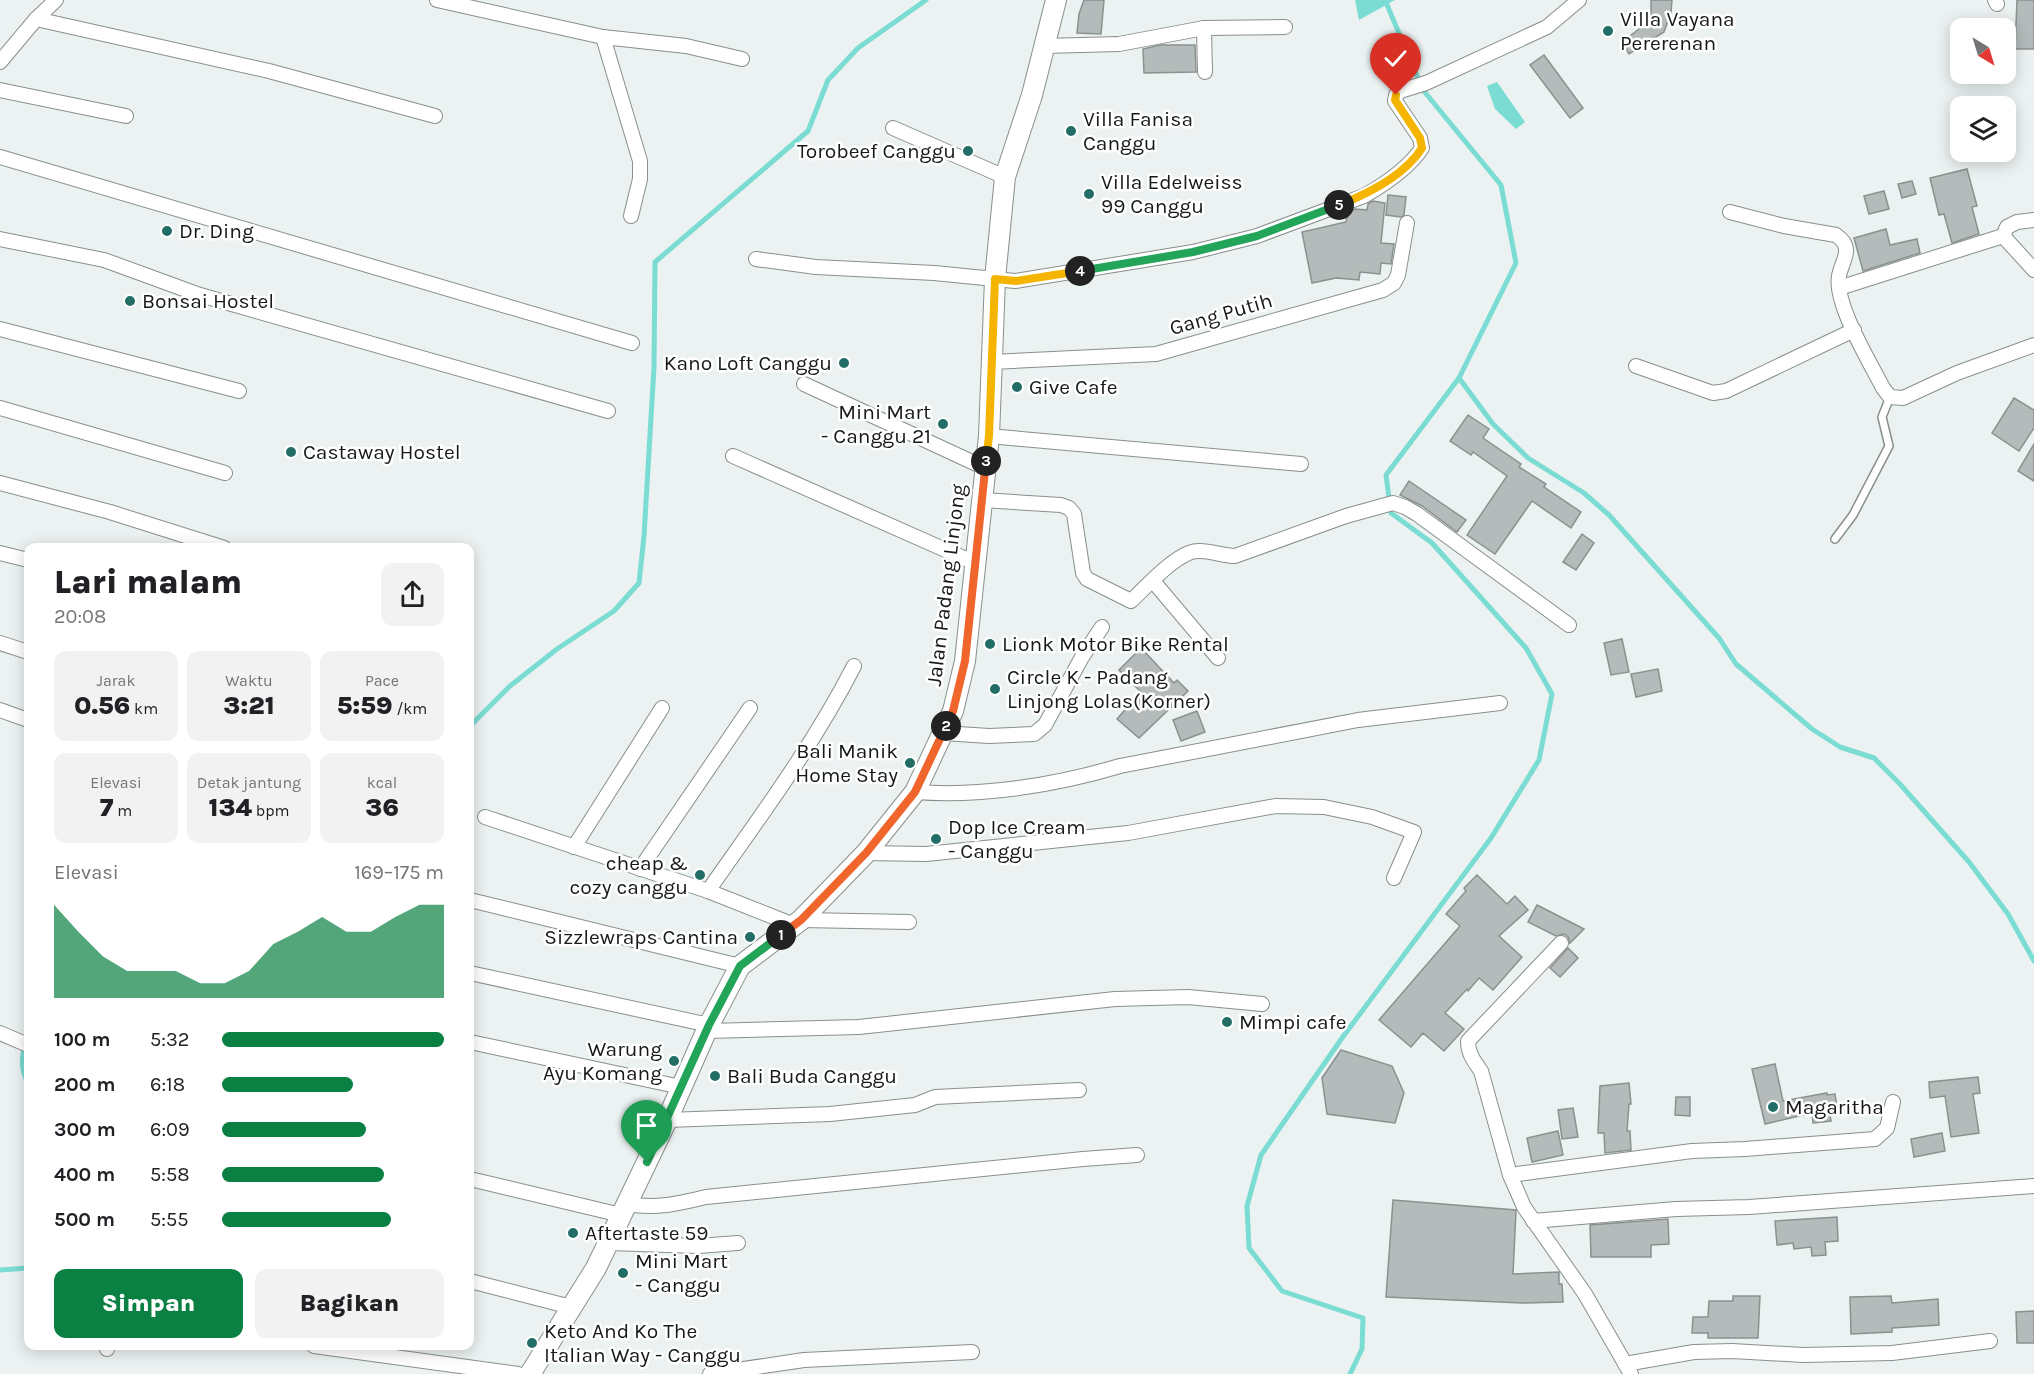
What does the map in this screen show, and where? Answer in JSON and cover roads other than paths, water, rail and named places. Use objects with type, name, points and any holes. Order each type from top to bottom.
[{"type":"street","points":[[0,62],[36,19],[56,0]]},
{"type":"street","points":[[437,0],[603,38],[686,46],[742,59]]},
{"type":"street","name":"Jalan Padang Linjong","points":[[530,1374],[609,1243],[740,966],[797,923],[866,853],[915,792],[953,711],[965,661],[989,436],[995,279],[1005,177],[1032,95],[1056,0]]},
{"type":"street","points":[[756,259],[816,267],[934,273],[1016,281],[1193,252],[1257,236],[1364,195],[1376,189],[1414,159],[1422,148],[1420,138],[1395,100],[1400,91],[1426,83],[1547,27],[1580,0]]},
{"type":"street","points":[[36,19],[269,71],[435,116]]},
{"type":"street","points":[[1044,46],[1119,44],[1203,28],[1285,27]]},
{"type":"street","points":[[1203,28],[1205,72]]},
{"type":"street","points":[[603,38],[640,161],[640,179],[631,216]]},
{"type":"street","points":[[0,90],[126,116]]},
{"type":"street","points":[[892,128],[1005,177]]},
{"type":"street","points":[[0,157],[632,343]]},
{"type":"street","points":[[1730,212],[1836,235],[1843,240],[1846,257],[1839,276],[1839,298],[1883,388],[1890,397],[1903,398],[1957,373],[2034,345]]},
{"type":"street","points":[[2003,236],[2007,226],[2034,220]]},
{"type":"street","name":"Gang Putih","points":[[992,362],[1156,354],[1383,290],[1394,283],[1398,275],[1407,223]]},
{"type":"street","points":[[1839,288],[2003,236]]},
{"type":"street","points":[[2003,236],[2034,270]]},
{"type":"street","points":[[0,240],[68,251],[104,260],[200,295],[608,411]]},
{"type":"street","points":[[0,330],[239,392]]},
{"type":"street","points":[[1636,366],[1713,393],[1726,391],[1854,330]]},
{"type":"street","points":[[804,384],[985,468]]},
{"type":"street","points":[[0,408],[225,473]]},
{"type":"street","points":[[989,436],[1301,464]]},
{"type":"street","points":[[733,456],[975,563]]},
{"type":"street","points":[[0,483],[110,512],[208,543]]},
{"type":"street","points":[[982,500],[1061,505],[1068,508],[1074,514],[1080,566],[1088,579],[1131,601],[1179,558],[1191,551],[1201,550],[1224,556],[1235,556],[1346,516],[1393,503],[1417,514],[1569,625]]},
{"type":"street","points":[[0,553],[24,559]]},
{"type":"street","points":[[1153,581],[1218,658]]},
{"type":"street","points":[[943,733],[990,736],[1034,734],[1040,730],[1101,627]]},
{"type":"street","points":[[0,643],[24,651]]},
{"type":"street","points":[[708,891],[795,765],[854,666]]},
{"type":"street","points":[[915,792],[945,794],[986,792],[1086,776],[1120,766],[1358,720],[1500,703]]},
{"type":"street","points":[[574,847],[662,708]]},
{"type":"street","points":[[640,869],[750,708]]},
{"type":"street","points":[[0,710],[24,719]]},
{"type":"street","points":[[866,853],[926,854],[978,849],[1128,833],[1276,806],[1324,807],[1372,817],[1414,832],[1394,878]]},
{"type":"street","points":[[485,818],[708,891],[797,923],[909,922]]},
{"type":"street","points":[[474,901],[740,966]]},
{"type":"street","points":[[1561,943],[1468,1041],[1471,1057],[1484,1079],[1510,1175],[1524,1207],[1585,1294],[1628,1369],[1694,1352],[1732,1351],[1803,1355],[1892,1353],[1990,1341]]},
{"type":"street","points":[[474,973],[709,1028],[859,1027],[1115,999],[1188,998],[1262,1004]]},
{"type":"street","points":[[0,1034],[24,1042]]},
{"type":"street","points":[[474,1043],[681,1087]]},
{"type":"street","points":[[667,1120],[830,1114],[915,1105],[935,1097],[1079,1090]]},
{"type":"street","points":[[1510,1175],[1692,1151],[1875,1139],[1887,1128],[1893,1102]]},
{"type":"street","points":[[474,1180],[624,1210],[662,1207],[706,1197],[1137,1155]]},
{"type":"street","points":[[1533,1221],[1676,1209],[1749,1207],[2034,1186]]},
{"type":"street","points":[[609,1243],[698,1246],[738,1243]]},
{"type":"street","points":[[474,1282],[571,1307]]},
{"type":"street","points":[[343,1350],[518,1374]]},
{"type":"street","points":[[710,1374],[804,1360],[972,1352]]},
{"type":"lane","points":[[1835,539],[1853,515],[1889,446],[1882,417],[1890,397]]},
{"type":"water","points":[[1355,0],[1395,0],[1359,20]]},
{"type":"water","points":[[1497,82],[1525,122],[1516,129],[1495,109],[1487,86]]},
{"type":"waterway","points":[[474,722],[510,686],[557,649],[614,611],[639,583],[654,367],[655,262],[808,131],[828,80],[858,48],[926,0]]},
{"type":"waterway","points":[[1350,1374],[1362,1349],[1363,1318],[1282,1291],[1249,1248],[1247,1206],[1261,1155],[1342,1038],[1491,838],[1539,760],[1552,694],[1526,648],[1432,543],[1391,513],[1386,475],[1459,378],[1516,263],[1501,185],[1423,90],[1385,0]]},
{"type":"waterway","points":[[1459,378],[1493,424],[1528,458],[1584,493],[1609,515],[1719,638],[1736,664],[1812,729],[1840,747],[1874,758],[1899,783],[1969,862],[2008,914],[2034,961]]},
{"type":"waterway","points":[[24,1048],[22,1059],[24,1073]]},
{"type":"waterway","points":[[0,1270],[24,1268]]},
{"type":"place","name":"Villa Vayana Pererenan","points":[[1608,31]]},
{"type":"place","name":"Villa Fanisa Canggu","points":[[1071,131]]},
{"type":"place","name":"Torobeef Canggu","points":[[968,151]]},
{"type":"place","name":"Villa Edelweiss 99 Canggu","points":[[1089,194]]},
{"type":"place","name":"Dr. Ding","points":[[167,231]]},
{"type":"place","name":"Bonsai Hostel","points":[[130,301]]},
{"type":"place","name":"Kano Loft Canggu","points":[[844,363]]},
{"type":"place","name":"Give Cafe","points":[[1017,387]]},
{"type":"place","name":"Mini Mart - Canggu 21","points":[[943,424]]},
{"type":"place","name":"Castaway Hostel","points":[[291,452]]},
{"type":"place","name":"Lionk Motor Bike Rental","points":[[990,644]]},
{"type":"place","name":"Circle K - Padang Linjong Lolas(Korner)","points":[[995,689]]},
{"type":"place","name":"Bali Manik Home Stay","points":[[910,763]]},
{"type":"place","name":"Dop Ice Cream - Canggu","points":[[936,839]]},
{"type":"place","name":"cheap & cozy canggu","points":[[700,875]]},
{"type":"place","name":"Sizzlewraps Cantina","points":[[750,937]]},
{"type":"place","name":"Mimpi cafe","points":[[1227,1022]]},
{"type":"place","name":"Warung Ayu Komang","points":[[674,1061]]},
{"type":"place","name":"Bali Buda Canggu","points":[[715,1076]]},
{"type":"place","name":"Magaritha","points":[[1773,1107]]},
{"type":"place","name":"Aftertaste 59","points":[[573,1233]]},
{"type":"place","name":"Mini Mart - Canggu","points":[[623,1273]]},
{"type":"place","name":"Keto And Ko The Italian Way - Canggu","points":[[532,1343]]}]
